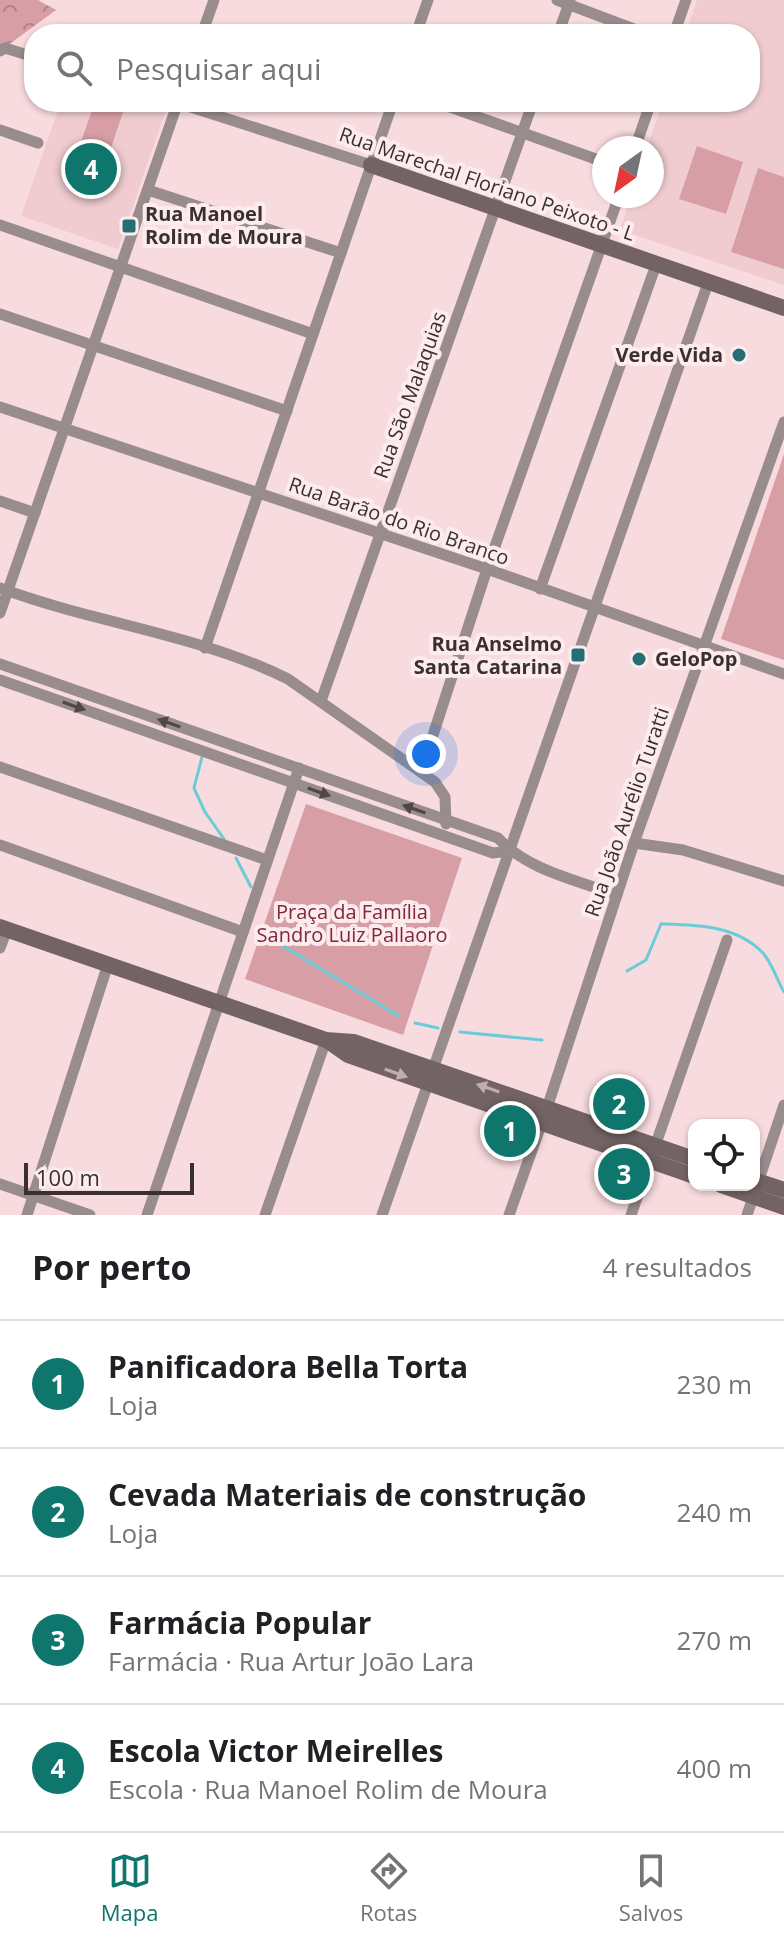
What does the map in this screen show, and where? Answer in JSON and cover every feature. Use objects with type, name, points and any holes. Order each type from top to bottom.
[{"type":"street","points":[[206,24],[214,0]]},
{"type":"street","points":[[419,24],[428,0]]},
{"type":"street","points":[[678,24],[686,0]]},
{"type":"street","points":[[560,24],[565,1],[622,24]]},
{"type":"street","points":[[3,49],[24,54]]},
{"type":"street","points":[[0,613],[4,590],[35,513],[174,112]]},
{"type":"street","name":"Rua Marechal Floriano Peixoto - L","points":[[208,112],[784,308]]},
{"type":"street","points":[[205,648],[390,112]]},
{"type":"street","points":[[465,112],[592,158]]},
{"type":"street","name":"Rua São Malaquias","points":[[321,701],[529,112]]},
{"type":"street","points":[[639,136],[648,112]]},
{"type":"street","points":[[0,130],[38,143]]},
{"type":"street","points":[[148,190],[341,253]]},
{"type":"street","points":[[421,772],[487,569],[615,208]]},
{"type":"street","points":[[0,225],[313,334]]},
{"type":"street","points":[[540,589],[656,265]]},
{"type":"street","points":[[382,1215],[708,283]]},
{"type":"street","points":[[0,314],[287,411]]},
{"type":"street","name":"Rua Barão do Rio Branco","points":[[0,407],[487,569],[784,674]]},
{"type":"street","name":"Rua João Aurélio Turatti","points":[[509,1215],[545,1116],[634,843],[784,422]]},
{"type":"street","points":[[0,501],[35,513]]},
{"type":"street","points":[[4,590],[268,669],[321,701],[435,782],[445,797],[447,820],[443,836]]},
{"type":"street","points":[[0,664],[498,838],[510,851],[541,867],[617,895]]},
{"type":"street","points":[[0,680],[493,853],[510,851]]},
{"type":"street","points":[[0,767],[267,860]]},
{"type":"street","points":[[147,1215],[299,768]]},
{"type":"street","points":[[634,843],[683,850],[784,881]]},
{"type":"street","points":[[0,845],[243,932]]},
{"type":"street","points":[[0,948],[4,928],[326,1040],[348,1055],[430,1077],[653,1153],[688,1173]]},
{"type":"street","points":[[631,1215],[727,940]]},
{"type":"street","points":[[27,1215],[108,964]]},
{"type":"street","points":[[265,1215],[326,1040]]},
{"type":"street","points":[[760,1172],[784,1105]]},
{"type":"street","points":[[653,1153],[688,1158]]},
{"type":"street","points":[[0,1184],[90,1215]]},
{"type":"street","points":[[760,1187],[784,1190]]},
{"type":"street","points":[[760,1190],[784,1207]]},
{"type":"street","points":[[747,1215],[754,1191]]},
{"type":"shaded area","points":[[697,0],[784,0],[784,285],[620,230],[627,208],[664,208],[664,136],[651,136],[660,112],[760,112],[760,24],[689,24]]},
{"type":"shaded area","points":[[57,112],[165,112],[118,249],[21,216]]},
{"type":"green space","points":[[0,0],[38,0],[56,10],[37,24],[24,24],[24,33],[0,51]]},
{"type":"green space","points":[[91,112],[123,112],[107,160],[78,150]]},
{"type":"green space","points":[[697,146],[743,162],[726,214],[679,199]]},
{"type":"green space","points":[[758,168],[784,177],[784,269],[731,252]]},
{"type":"green space","points":[[784,454],[784,660],[721,639]]},
{"type":"green space","name":"Praça da Família Sandro Luiz Pallaoro","points":[[306,804],[462,858],[403,1035],[245,979]]},
{"type":"waterway","points":[[202,757],[194,788],[205,812],[224,839]]},
{"type":"waterway","points":[[236,858],[251,887]]},
{"type":"waterway","points":[[627,971],[646,960],[661,924],[702,926],[728,932],[752,944],[766,957],[784,992]]},
{"type":"waterway","points":[[273,940],[399,1016]]},
{"type":"waterway","points":[[415,1023],[438,1028]]},
{"type":"waterway","points":[[460,1032],[542,1040]]},
{"type":"place","name":"Escola Victor Meirelles","points":[[91,169]]},
{"type":"place","name":"Rua Manoel Rolim de Moura","points":[[129,226]]},
{"type":"place","name":"Verde Vida","points":[[739,355]]},
{"type":"place","name":"Rua Anselmo Santa Catarina","points":[[578,655]]},
{"type":"place","name":"GeloPop","points":[[639,659]]},
{"type":"place","name":"Cevada Materiais de construção","points":[[619,1104]]},
{"type":"place","name":"Panificadora Bella Torta","points":[[510,1131]]},
{"type":"place","name":"Farmácia Popular","points":[[624,1174]]}]
